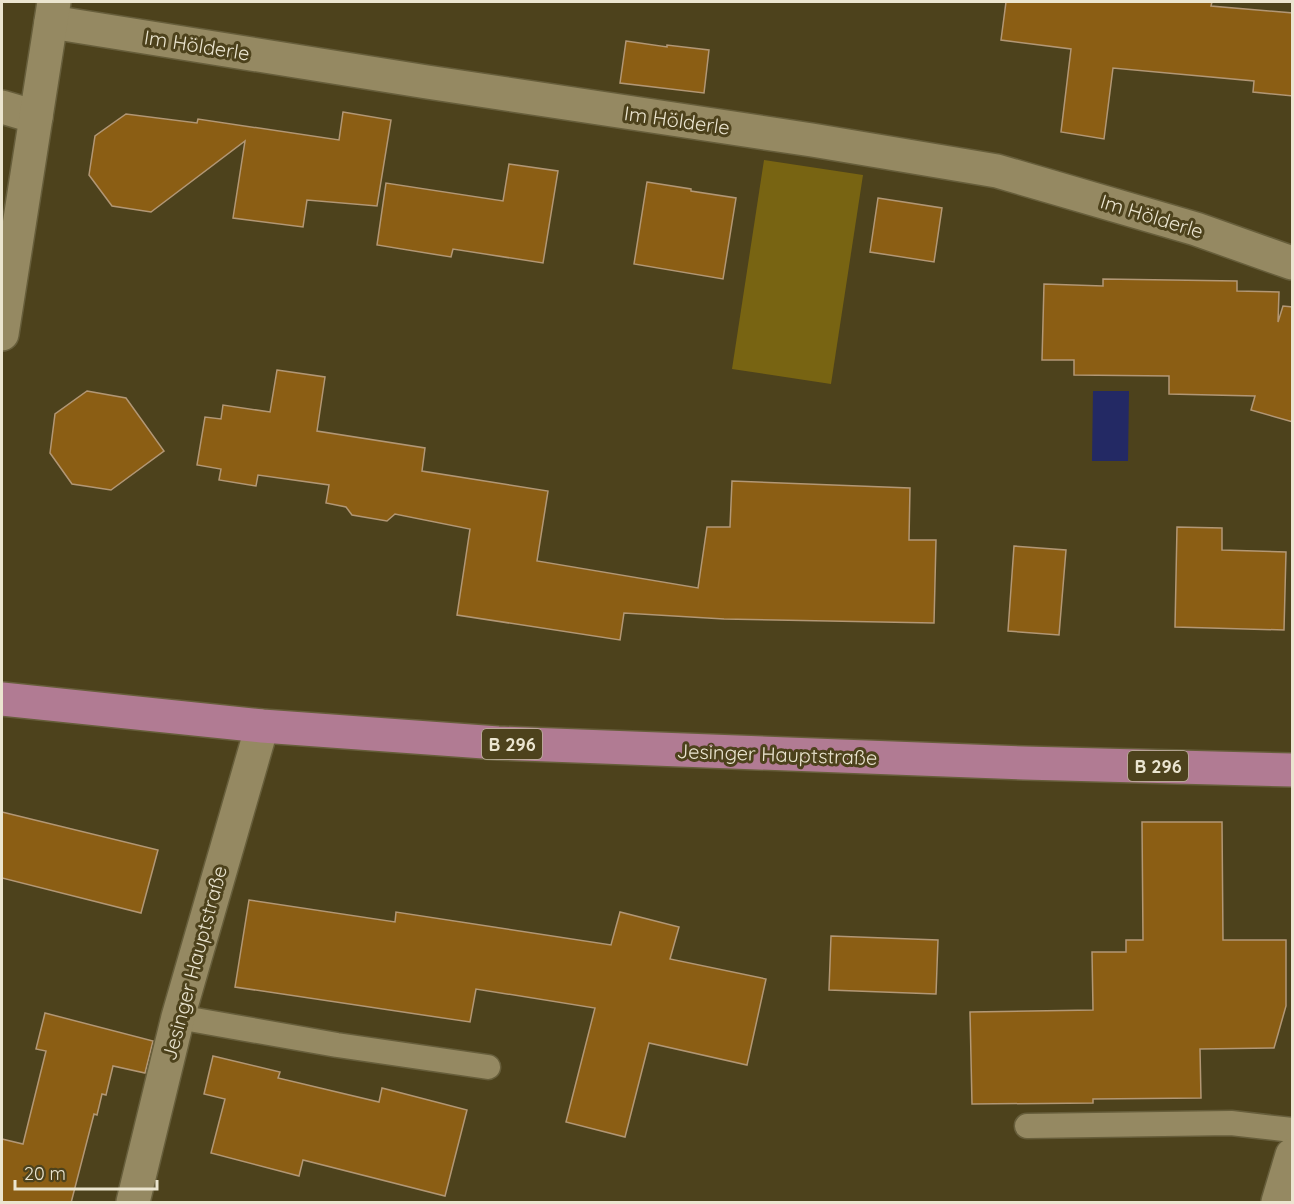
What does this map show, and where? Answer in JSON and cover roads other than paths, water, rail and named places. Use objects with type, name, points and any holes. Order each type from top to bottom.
[{"type":"main road","name":"Jesinger Hauptstraße","points":[[2,699],[262,726],[429,739],[1024,763],[1293,770]]},
{"type":"street","points":[[2,334],[52,12]]},
{"type":"street","name":"Im Hölderle","points":[[52,12],[415,81],[823,141],[997,171],[1196,229],[1293,262]]},
{"type":"street","points":[[2,107],[36,117]]},
{"type":"street","name":"Jesinger Hauptstraße","points":[[133,1203],[178,1017],[262,726]]},
{"type":"street","points":[[1278,1203],[1293,1155]]},
{"type":"lane","points":[[178,1017],[337,1045],[488,1067]]},
{"type":"lane","points":[[1027,1126],[1231,1123],[1293,1130]]}]
